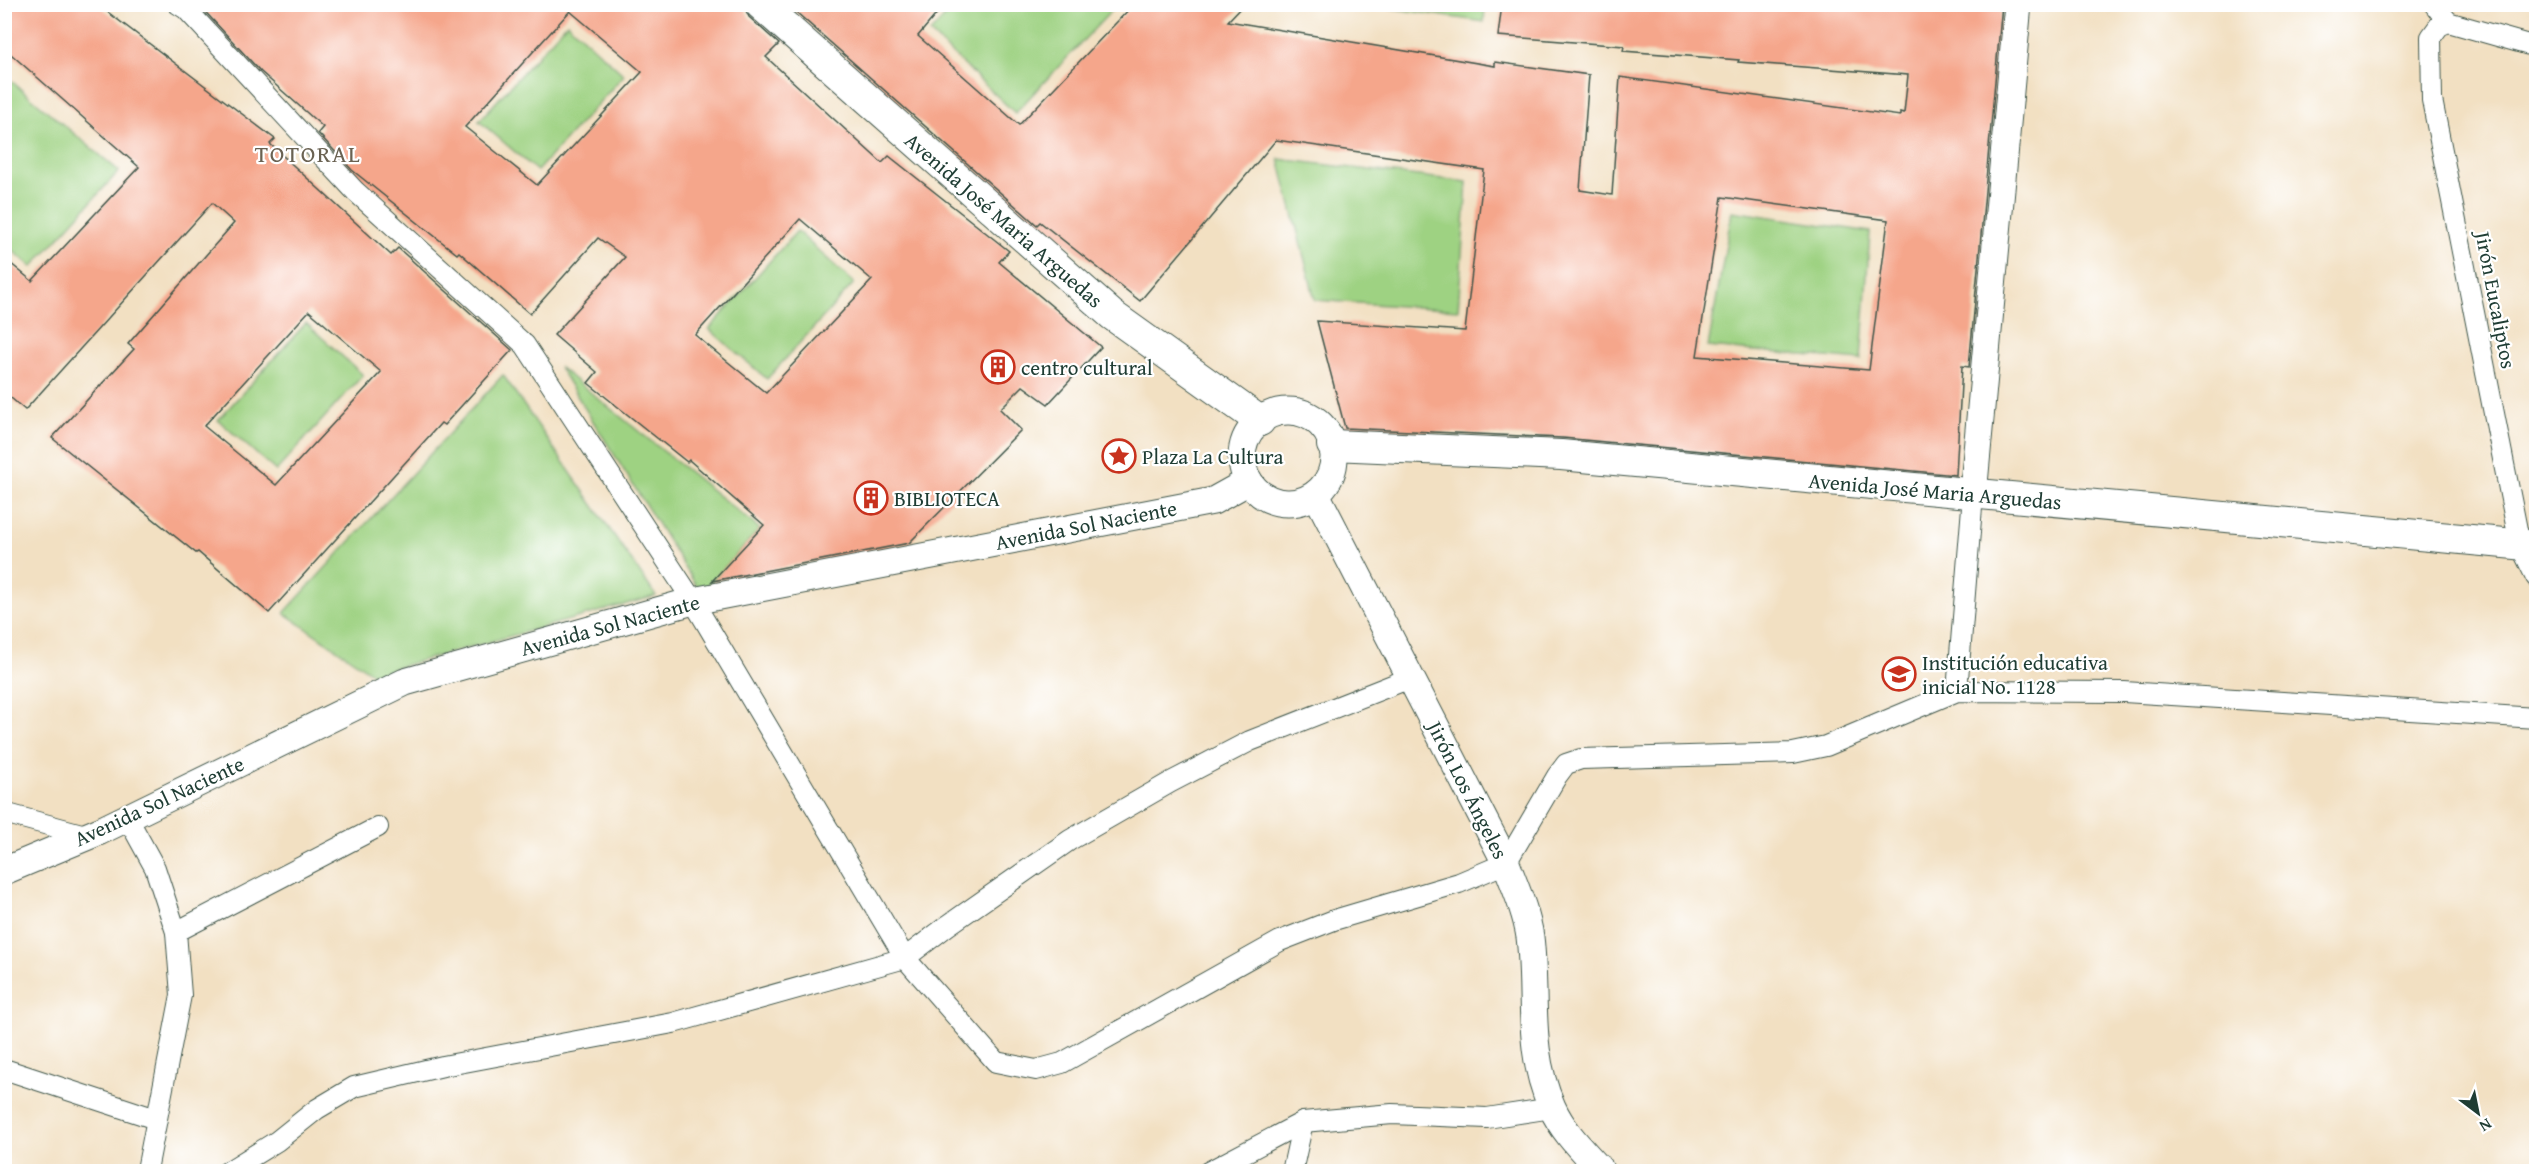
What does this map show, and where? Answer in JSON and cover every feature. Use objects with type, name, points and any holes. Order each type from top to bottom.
[{"type":"main road","name":"Avenida José Maria Arguedas","points":[[760,4],[1112,315],[1260,421]]},
{"type":"main road","name":"Avenida José Maria Arguedas","points":[[1332,445],[1561,455],[2528,546]]},
{"type":"street","points":[[178,4],[186,9],[355,191],[525,345],[693,601],[905,958],[996,1062],[1036,1070],[1062,1064],[1280,941],[1334,920],[1459,883],[1506,863],[1557,776],[1566,764],[1581,759],[1793,753],[1827,746],[1957,691],[2124,692],[2536,718]]},
{"type":"street","points":[[1957,691],[2019,4]]},
{"type":"street","points":[[2434,4],[2448,22],[2536,47]]},
{"type":"street","name":"Jirón Eucaliptos","points":[[2448,22],[2439,26],[2431,37],[2432,100],[2536,577]]},
{"type":"street","points":[[1288,411],[1303,413],[1321,426],[1332,445],[1334,458],[1332,472],[1316,494],[1302,501],[1280,502],[1259,493],[1249,482],[1243,469],[1244,443],[1250,431],[1260,421],[1273,414],[1288,411]]},
{"type":"street","name":"Avenida Sol Naciente","points":[[4,871],[127,818],[405,682],[693,601],[1213,501],[1249,482]]},
{"type":"street","name":"Jirón Los Ángeles","points":[[1316,494],[1506,863],[1530,936],[1535,1054],[1552,1108],[1569,1134],[1602,1172]]},
{"type":"street","points":[[227,1172],[278,1141],[317,1109],[354,1087],[414,1072],[673,1023],[905,958],[1070,840],[1171,782],[1250,741],[1410,678]]},
{"type":"street","points":[[4,813],[88,836]]},
{"type":"street","points":[[127,818],[155,868],[176,932],[181,995],[156,1119],[149,1172]]},
{"type":"street","points":[[176,932],[378,827]]},
{"type":"street","points":[[4,1069],[156,1119]]},
{"type":"street","points":[[1208,1172],[1302,1122],[1392,1114],[1487,1118],[1552,1108]]},
{"type":"street","points":[[1292,1172],[1302,1122]]},
{"type":"green space","points":[[1485,4],[1484,22],[1368,5]]},
{"type":"green space","points":[[955,5],[1112,5],[1115,7],[1015,113],[930,33]]},
{"type":"green space","points":[[567,23],[624,75],[537,171],[479,121]]},
{"type":"green space","points":[[4,75],[119,171],[32,267],[5,244]]},
{"type":"green space","points":[[1279,159],[1467,182],[1458,310],[1315,300]]},
{"type":"green space","points":[[1732,211],[1870,232],[1861,360],[1708,347]]},
{"type":"green space","points":[[797,231],[854,283],[767,379],[709,329]]},
{"type":"green space","points":[[306,323],[363,375],[276,471],[218,420]]},
{"type":"green space","points":[[559,367],[760,529],[701,593]]},
{"type":"green space","points":[[503,375],[656,596],[373,674],[284,613]]},
{"type":"building","points":[[4,4],[97,4],[275,139],[270,144],[391,255],[398,248],[512,350],[444,425],[441,423],[269,613],[198,552],[196,553],[52,438],[134,349],[128,344],[234,223],[212,203],[25,410],[4,392],[4,258],[32,281],[139,167],[4,48]],"holes":[[[309,311],[381,372],[276,485],[204,426]]]},
{"type":"building","points":[[198,4],[743,4],[749,17],[779,44],[766,57],[882,163],[889,156],[1009,251],[999,262],[1101,347],[1048,404],[1023,386],[1000,409],[1021,430],[909,543],[712,581],[764,525],[689,460],[687,462],[588,383],[597,372],[554,335],[625,257],[598,238],[530,314],[459,252],[457,254],[352,170],[318,133],[323,127],[261,72]],"holes":[[[570,11],[642,72],[537,185],[465,127]],[[800,219],[872,280],[766,393],[695,335]]]},
{"type":"building","points":[[787,4],[945,4],[918,36],[1019,125],[1134,4],[1244,4],[1228,21],[1495,66],[1495,62],[1589,75],[1580,190],[1612,195],[1620,77],[1900,116],[1900,112],[1904,113],[1908,75],[1738,62],[1739,60],[1623,51],[1624,46],[1498,36],[1502,4],[2002,4],[1969,367],[1962,366],[1956,475],[1563,438],[1345,428],[1317,321],[1465,331],[1484,170],[1276,140],[1140,301],[1040,222],[1037,225]],"holes":[[[1722,197],[1888,220],[1869,370],[1697,356]]]},
{"type":"place","name":"centro cultural","points":[[998,367]]},
{"type":"place","name":"Plaza La Cultura","points":[[1119,456]]},
{"type":"place","name":"BIBLIOTECA","points":[[871,498]]},
{"type":"place","name":"Institución educativa inicial No. 1128","points":[[1899,674]]},
{"type":"district","name":"TOTORAL","points":[[308,153]]}]
